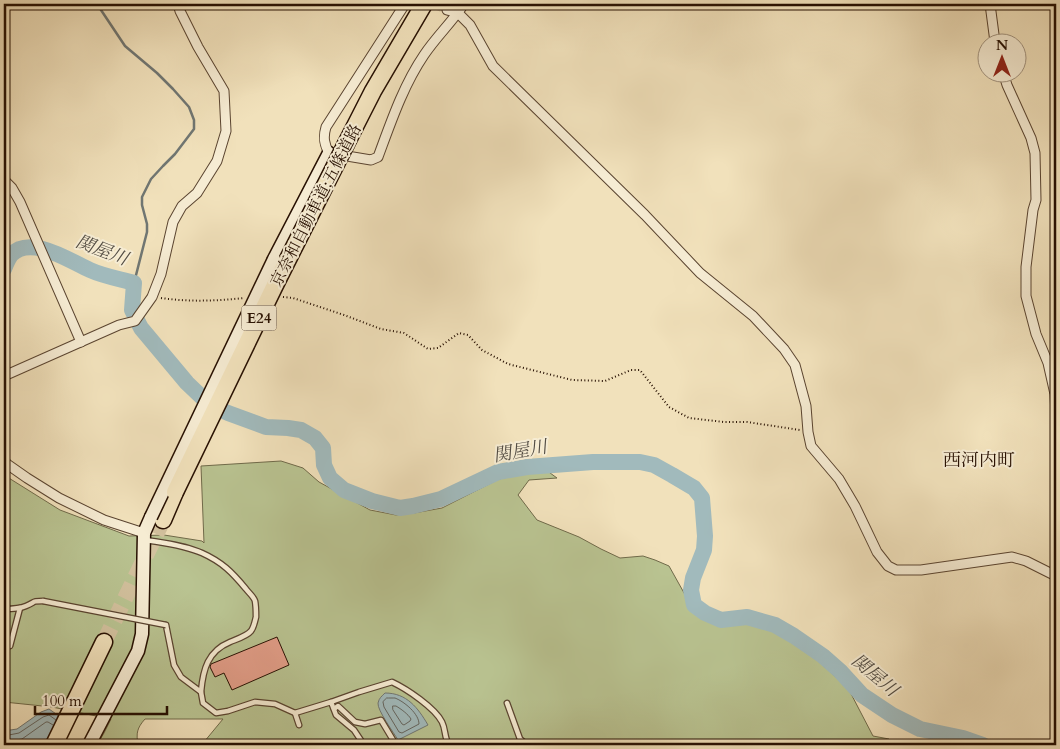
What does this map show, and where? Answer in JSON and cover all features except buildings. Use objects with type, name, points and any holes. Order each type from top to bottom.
[{"type":"highway","name":"京奈和自動車道;五條道路","points":[[157,518],[175,492],[275,285],[373,91],[424,4]]},
{"type":"highway","points":[[54,745],[104,642]]},
{"type":"street","points":[[4,376],[119,326],[135,321],[152,297],[161,274],[173,222],[182,206],[197,193],[217,161],[226,131],[224,91],[198,48],[178,4]]},
{"type":"street","points":[[329,153],[324,144],[326,127],[405,4]]},
{"type":"street","points":[[329,153],[371,160],[378,157],[402,95],[415,70],[432,44],[464,4]]},
{"type":"street","points":[[990,4],[994,32]]},
{"type":"street","points":[[447,10],[458,13],[470,25],[493,66],[645,215],[700,273],[752,316],[784,349],[795,365],[806,406],[811,446],[839,479],[855,506],[877,552],[888,566],[896,570],[922,570],[1012,556],[1056,576]]},
{"type":"street","points":[[1006,82],[1031,138],[1035,153],[1036,200],[1026,267],[1026,296],[1036,334],[1048,363],[1056,394],[1056,415]]},
{"type":"street","points":[[89,745],[138,652],[142,634],[144,536],[157,518],[274,259],[329,153]]},
{"type":"street","points":[[4,180],[12,188],[20,202],[81,342]]},
{"type":"street","points":[[4,460],[7,464],[59,498],[104,520],[144,536]]},
{"type":"lane","points":[[144,536],[201,552],[228,569],[255,599],[255,622],[251,631],[223,645],[215,652],[205,669],[201,692],[202,703],[216,713],[255,702],[275,704],[296,713],[392,682],[401,686],[437,713],[444,725],[445,739],[449,745]]},
{"type":"lane","points":[[4,609],[20,608],[34,601],[43,601],[166,626],[174,665],[181,678],[201,692]]},
{"type":"lane","points":[[4,644],[10,646],[20,608]]},
{"type":"lane","points":[[331,702],[336,715],[354,730],[364,745]]},
{"type":"lane","points":[[507,703],[520,739],[527,745]]},
{"type":"lane","points":[[334,709],[338,706],[355,722],[365,724],[380,720],[396,745]]},
{"type":"lane","points":[[296,713],[299,725]]},
{"type":"path","points":[[152,297],[182,301],[248,298]]},
{"type":"path","points":[[276,297],[292,298],[381,329],[404,333],[428,348],[438,348],[459,333],[468,335],[482,350],[508,364],[572,380],[604,381],[631,370],[640,370],[669,407],[689,418],[724,422],[747,422],[808,432]]},
{"type":"green space","points":[[281,461],[303,468],[319,482],[370,510],[396,515],[442,508],[499,479],[546,470],[557,478],[529,480],[518,495],[537,520],[579,537],[620,558],[643,556],[669,566],[700,617],[717,623],[763,625],[792,642],[816,659],[848,688],[873,736],[889,739],[895,745],[203,745],[223,719],[145,719],[138,731],[138,745],[97,745],[111,719],[52,707],[4,702],[4,475],[60,510],[129,536],[164,535],[202,541],[204,543],[201,466]]},
{"type":"water","points":[[385,693],[406,699],[416,707],[428,725],[398,740],[378,706],[379,700]]},
{"type":"water","points":[[49,709],[72,725],[63,745],[4,745],[4,731],[17,729],[41,712]]},
{"type":"waterway","points":[[97,4],[125,46],[173,89],[189,107],[194,120],[194,129],[175,154],[151,179],[142,197],[147,232],[134,283]]},
{"type":"waterway","name":"関屋川","points":[[4,269],[11,255],[19,249],[39,248],[50,251],[95,272],[134,283],[132,310],[141,328],[187,383],[210,405],[266,427],[301,430],[315,438],[323,448],[324,465],[330,478],[344,490],[372,501],[400,508],[413,506],[441,499],[498,472],[527,467],[593,462],[640,462],[654,465],[694,488],[702,498],[705,536],[704,550],[693,578],[691,590],[694,605],[705,613],[721,620],[747,617],[775,625],[823,656],[862,695],[892,715],[920,729],[963,738],[983,745]]},
{"type":"tunnel","points":[[434,4],[447,10]]},
{"type":"tunnel","points":[[104,642],[163,520]]},
{"type":"district","name":"西河内町","points":[[979,460]]}]
